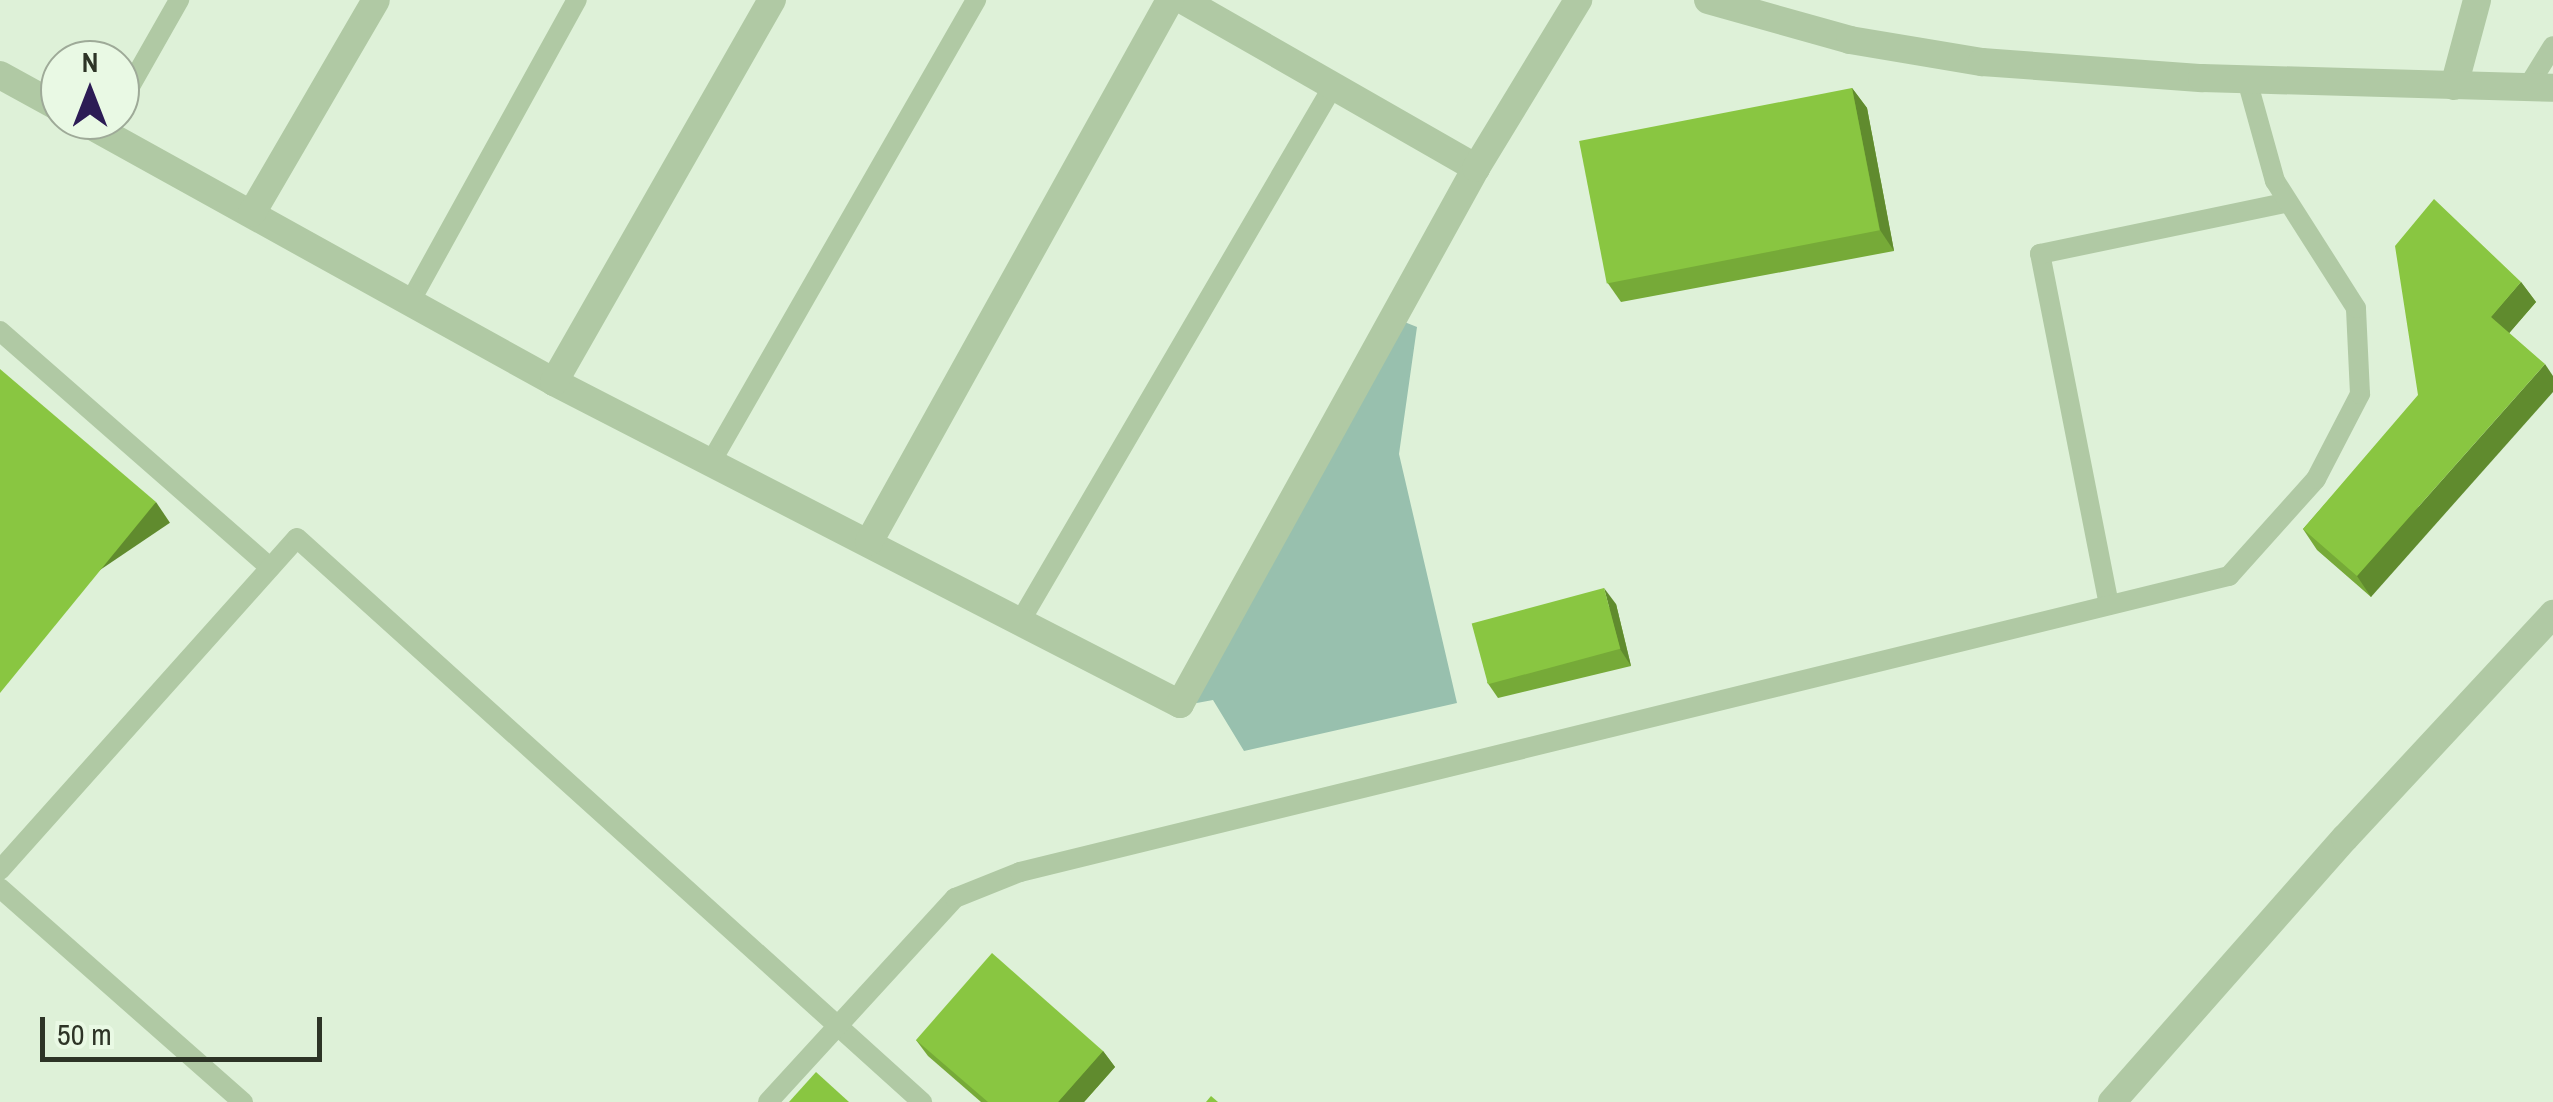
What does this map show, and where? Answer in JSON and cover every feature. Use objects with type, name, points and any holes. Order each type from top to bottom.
[{"type":"street","points":[[252,214],[376,0]]},
{"type":"street","points":[[554,382],[772,0]]},
{"type":"street","points":[[869,542],[1170,0]]},
{"type":"street","points":[[1183,0],[1476,168]]},
{"type":"street","points":[[126,140],[554,382],[1180,704],[1476,168],[1578,0]]},
{"type":"street","points":[[2454,86],[2477,0]]},
{"type":"street","points":[[1718,2],[1850,40],[1982,62],[2247,80],[2540,88]]},
{"type":"street","points":[[0,75],[40,97]]},
{"type":"street","points":[[2112,1102],[2346,838],[2553,614]]},
{"type":"lane","points":[[140,69],[179,0]]},
{"type":"lane","points":[[410,302],[577,0]]},
{"type":"lane","points":[[711,462],[976,0]]},
{"type":"lane","points":[[2540,88],[2553,46]]},
{"type":"lane","points":[[768,1102],[955,898],[1020,872],[2229,576],[2316,479],[2360,394],[2356,308],[2275,181],[2247,80]]},
{"type":"lane","points":[[1021,620],[1333,86]]},
{"type":"lane","points":[[2108,605],[2040,254],[2288,202]]},
{"type":"lane","points":[[0,331],[270,567]]},
{"type":"lane","points":[[0,870],[296,538],[922,1102]]},
{"type":"lane","points":[[0,888],[244,1102]]},
{"type":"green space","points":[[1397,319],[1417,327],[1399,454],[1457,703],[1244,751],[1213,700],[1186,705]]},
{"type":"building","points":[[1852,88],[1880,230],[1607,283],[1579,141]]},
{"type":"building","points":[[2434,199],[2521,282],[2491,317],[2545,364],[2357,576],[2303,529],[2418,395],[2395,246]]},
{"type":"building","points":[[0,369],[156,502],[0,693]]},
{"type":"building","points":[[1604,588],[1620,649],[1488,684],[1472,623]]},
{"type":"building","points":[[992,953],[1103,1051],[1058,1102],[988,1102],[916,1040]]},
{"type":"building","points":[[816,1072],[849,1102],[789,1102]]}]
